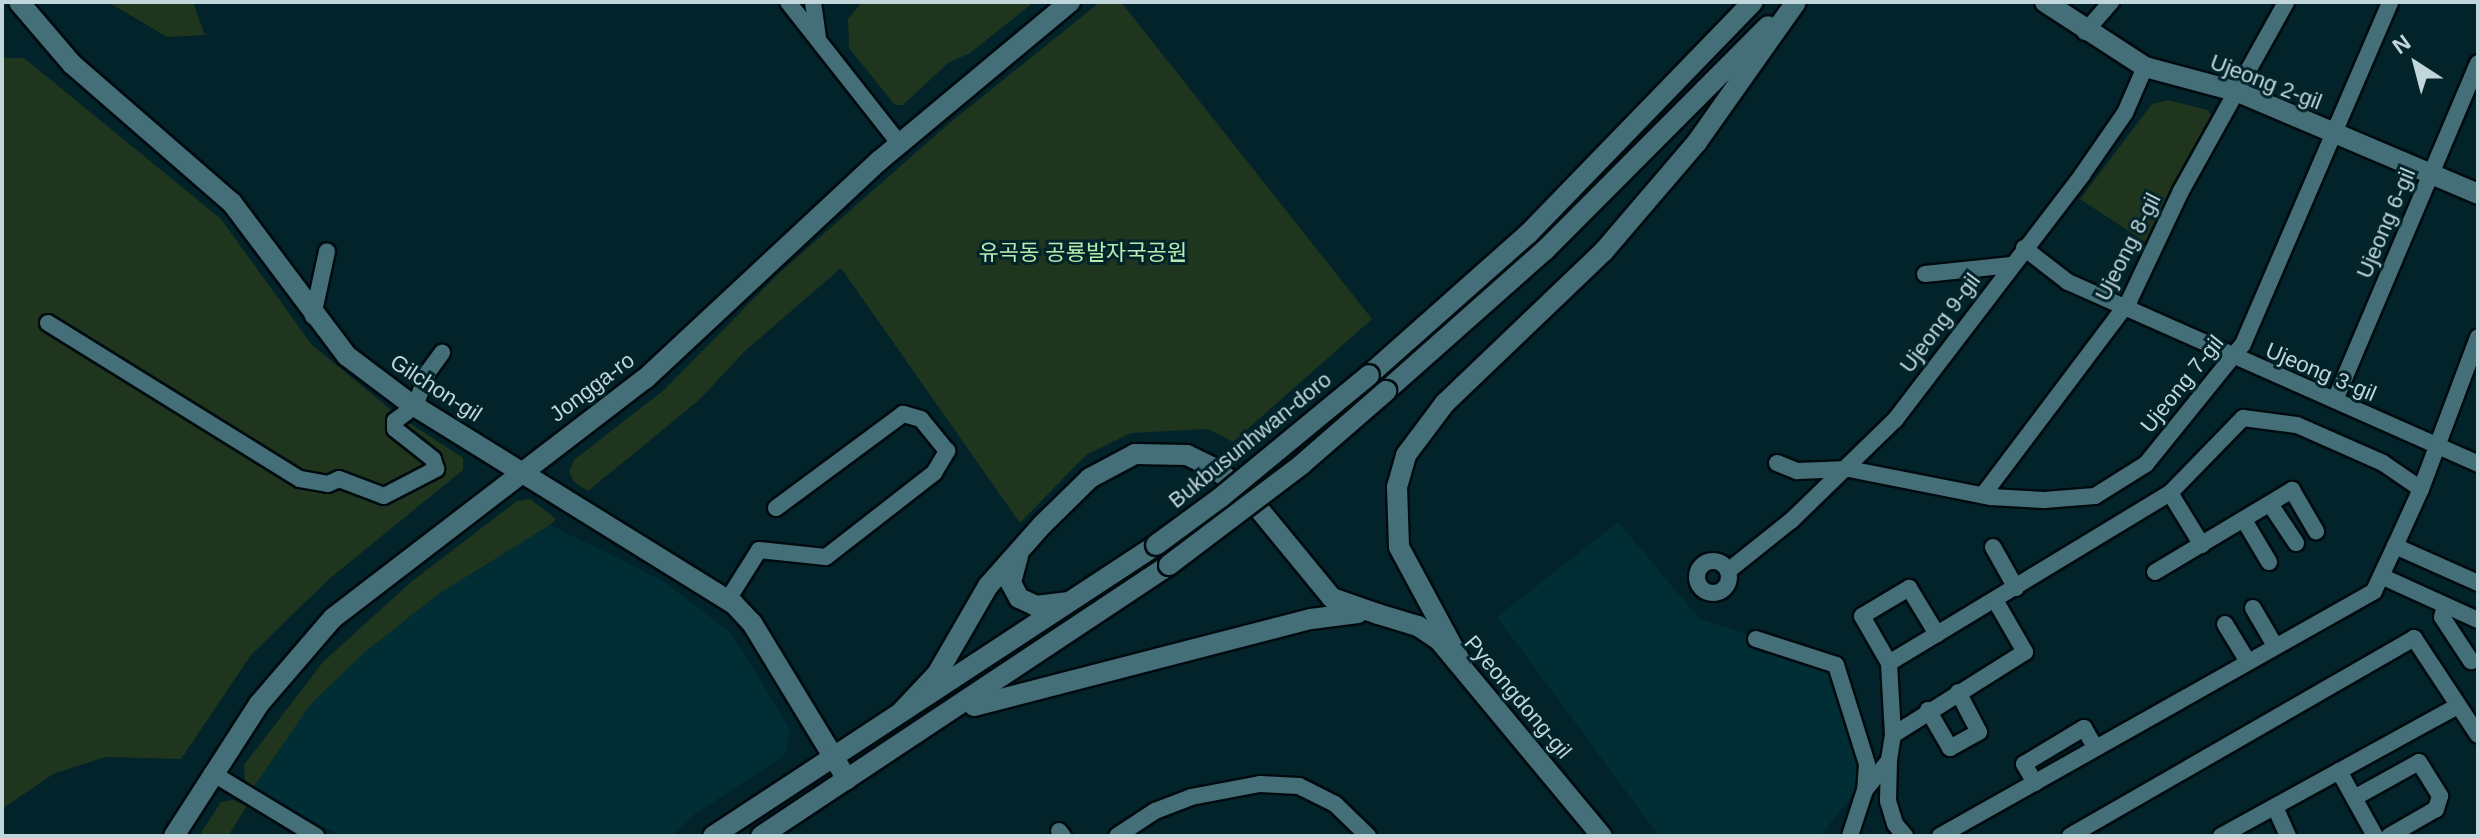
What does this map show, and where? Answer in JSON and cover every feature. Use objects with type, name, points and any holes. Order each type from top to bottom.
[{"type":"main road","name":"Gilchon-gil","points":[[19,2],[72,64],[232,203],[313,316],[347,356],[415,406],[522,470],[610,531],[727,601],[752,623],[847,779]]},
{"type":"main road","name":"Jongga-ro","points":[[174,836],[259,704],[333,618],[522,470],[645,379],[899,143],[1070,2]]},
{"type":"main road","name":"Bukbusunhwan-doro","points":[[713,836],[832,754],[1077,599],[1156,545],[1276,454],[1528,234],[1753,2]]},
{"type":"main road","points":[[761,836],[937,722],[1169,565],[1290,474],[1545,250],[1793,2]]},
{"type":"main road","points":[[1462,664],[1399,547],[1397,487],[1406,455],[1445,403],[1604,251],[1697,142],[1793,2]]},
{"type":"main road","name":"Ujeong 2-gil","points":[[2045,2],[2085,32],[2145,67],[2238,92],[2478,194]]},
{"type":"main road","name":"Pyeongdong-gil","points":[[902,711],[937,674],[974,606],[1021,549],[1103,468],[1135,454],[1187,455],[1216,469],[1249,497],[1332,598],[1418,626],[1462,664],[1602,836]]},
{"type":"main road","points":[[1021,549],[1011,572],[1019,598],[1048,607],[1077,599]]},
{"type":"main road","points":[[937,722],[1026,690],[1311,619],[1378,614]]},
{"type":"street","points":[[788,2],[899,143]]},
{"type":"street","points":[[813,2],[819,39]]},
{"type":"street","points":[[2085,32],[2111,2]]},
{"type":"street","name":"Ujeong 8-gil","points":[[1983,495],[2124,308],[2286,2]]},
{"type":"street","name":"Ujeong 7-gil","points":[[1777,463],[1797,471],[1849,469],[1983,495],[2044,500],[2095,496],[2146,464],[2236,357],[2390,2]]},
{"type":"street","name":"Ujeong 6-gil","points":[[2335,400],[2478,63]]},
{"type":"street","name":"Ujeong 9-gil","points":[[1728,571],[1849,469],[1895,420],[2125,113],[2145,67]]},
{"type":"street","name":"Ujeong 3-gil","points":[[2024,248],[2068,282],[2478,464]]},
{"type":"street","points":[[313,316],[327,251]]},
{"type":"street","points":[[1925,274],[2012,265]]},
{"type":"street","points":[[48,323],[300,479],[328,484],[339,479],[384,496],[436,469],[433,459],[395,429],[395,421],[415,406],[428,372],[442,353]]},
{"type":"street","points":[[1940,836],[2274,644],[2374,591],[2421,489],[2433,445],[2478,337]]},
{"type":"street","points":[[727,601],[759,550],[826,557],[934,473],[947,451],[921,419],[903,414],[776,508]]},
{"type":"street","points":[[1889,663],[2170,493],[2243,418],[2297,425],[2383,463],[2421,489]]},
{"type":"street","points":[[2155,572],[2292,490],[2316,531]]},
{"type":"street","points":[[2170,493],[2202,545]]},
{"type":"street","points":[[2270,504],[2296,543]]},
{"type":"street","points":[[2244,520],[2269,562]]},
{"type":"street","points":[[776,552],[790,541]]},
{"type":"street","points":[[2395,546],[2478,583]]},
{"type":"street","points":[[1993,547],[2016,588]]},
{"type":"street","points":[[2381,576],[2478,620]]},
{"type":"street","points":[[1905,836],[1895,824],[1888,801],[1893,735],[1889,663],[1862,616],[1909,588],[1937,634]]},
{"type":"street","points":[[1893,735],[1928,710],[2025,652],[1995,600]]},
{"type":"street","points":[[2445,606],[2442,617],[2471,661]]},
{"type":"street","points":[[2253,608],[2274,644]]},
{"type":"street","points":[[2225,624],[2247,660]]},
{"type":"street","points":[[2070,836],[2414,638],[2456,707],[2478,735]]},
{"type":"street","points":[[1756,639],[1836,665],[1867,764],[1865,790],[1850,836]]},
{"type":"street","points":[[1928,710],[1950,748],[1979,732],[1958,692]]},
{"type":"street","points":[[2221,836],[2456,707]]},
{"type":"street","points":[[1865,790],[1889,760]]},
{"type":"street","points":[[2354,798],[2419,762],[2440,796],[2436,809],[2389,836]]},
{"type":"street","points":[[2339,771],[2375,836]]},
{"type":"street","points":[[212,773],[316,836]]},
{"type":"street","points":[[1117,836],[1155,811],[1191,797],[1260,784],[1299,786],[1335,804],[1368,836]]},
{"type":"street","points":[[2275,807],[2288,836]]},
{"type":"shaded area","points":[[1618,522],[1700,619],[1827,659],[1867,764],[1851,797],[1820,836],[1659,836],[1497,617]]},
{"type":"shaded area","points":[[550,525],[662,580],[731,633],[790,729],[785,755],[695,814],[672,836],[343,836],[264,800],[253,788],[311,704],[366,651],[440,593]]},
{"type":"green space","points":[[108,2],[193,2],[205,35],[167,37]]},
{"type":"green space","points":[[862,2],[1034,2],[970,53],[948,63],[903,105],[895,105],[849,48],[848,19]]},
{"type":"green space","name":"유곡동 공룡발자국공원","points":[[1100,2],[1121,2],[1372,319],[1233,442],[1208,429],[1131,433],[1086,455],[1020,523],[841,268],[745,351],[698,401],[588,491],[574,482],[569,471],[574,460],[664,390],[777,275],[946,126]]},
{"type":"green space","points":[[2,58],[24,58],[221,219],[312,345],[396,414],[463,458],[463,470],[329,579],[251,655],[181,759],[105,757],[53,774],[2,809]]},
{"type":"green space","points":[[2168,100],[2208,110],[2214,122],[2145,242],[2080,199],[2152,104]]},
{"type":"green space","points":[[530,499],[556,519],[440,593],[366,651],[311,704],[253,788],[245,783],[244,765],[323,662],[411,582],[517,501]]},
{"type":"green space","points":[[233,800],[247,806],[228,836],[199,836],[221,802]]}]
